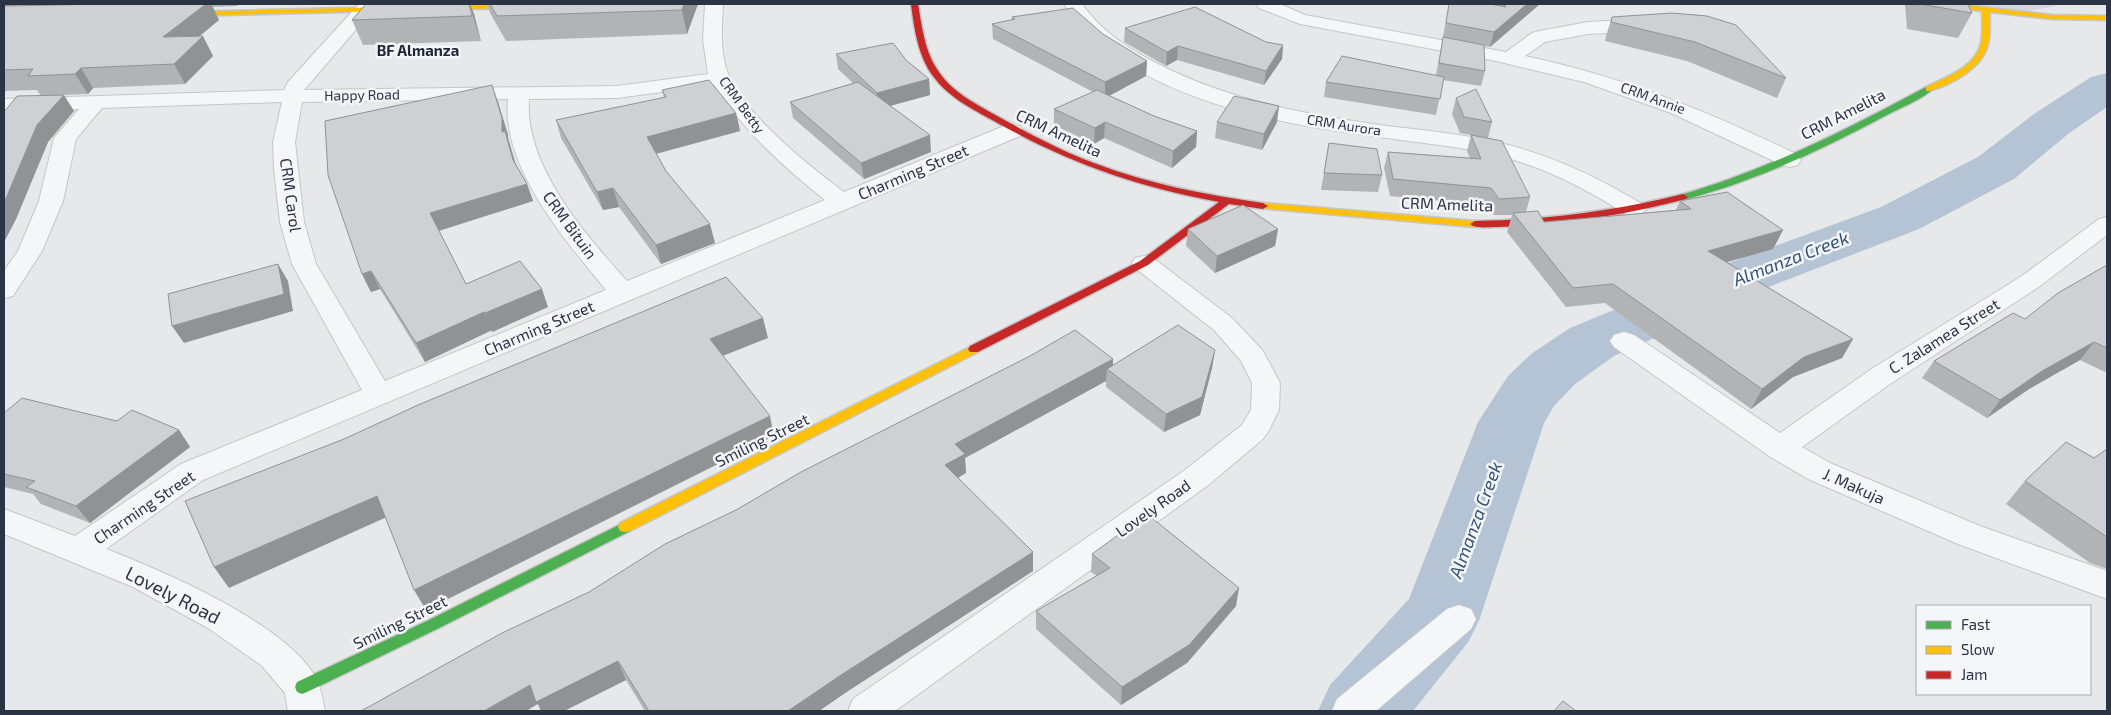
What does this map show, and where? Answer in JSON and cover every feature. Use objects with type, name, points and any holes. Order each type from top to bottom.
[{"type":"street","points":[[170,14],[195,9],[588,4]]},
{"type":"street","name":"CRM Betty","points":[[714,4],[711,30],[714,61],[720,78],[753,126],[789,160],[842,202]]},
{"type":"street","name":"CRM Amelita","points":[[914,4],[925,46],[936,75],[1012,131],[1082,164],[1150,187],[1225,202],[1295,212],[1471,224],[1574,220],[1634,209],[1695,194],[1790,160],[1968,68],[1980,57],[1987,41],[1984,22],[1986,10]]},
{"type":"street","name":"CRM Aurora","points":[[1073,4],[1085,20],[1102,37],[1165,77],[1201,92],[1252,108],[1458,141],[1517,153],[1576,176],[1634,209]]},
{"type":"street","name":"CRM Annie","points":[[1265,4],[1300,19],[1560,69],[1618,86],[1721,125],[1790,160]]},
{"type":"street","points":[[1939,4],[2052,17],[2107,18]]},
{"type":"street","name":"CRM Carol","points":[[367,7],[295,86],[284,142],[285,169],[292,222],[304,264],[379,395]]},
{"type":"street","points":[[1508,59],[1539,37],[1563,32],[1666,24]]},
{"type":"street","name":"Happy Road","points":[[4,105],[293,96],[617,92],[720,78]]},
{"type":"street","name":"CRM Bituin","points":[[518,93],[518,119],[528,152],[546,195],[587,251],[623,293]]},
{"type":"street","points":[[4,290],[30,252],[51,201],[66,138],[96,102]]},
{"type":"street","name":"Charming Street","points":[[80,550],[192,472],[1012,131]]},
{"type":"street","name":"Smiling Street","points":[[304,699],[440,621],[1144,263],[1225,202]]},
{"type":"street","name":"C. Zalamea Street","points":[[1780,448],[1880,377],[2031,281],[2107,224]]},
{"type":"street","name":"Lovely Road","points":[[866,711],[1196,478],[1253,432],[1265,410],[1266,383],[1253,357],[1224,324],[1144,263]]},
{"type":"street","name":"J. Makuja","points":[[1624,341],[1780,448],[1818,471],[1969,535],[2107,585]]},
{"type":"street","name":"Lovely Road","points":[[4,522],[80,550],[145,578],[220,618],[274,654],[304,699]]},
{"type":"street","points":[[1350,711],[1459,619]]},
{"type":"shaded area","points":[[1970,4],[2065,4],[2025,12]]},
{"type":"building","points":[[206,4],[163,37],[203,36],[174,64],[81,68],[75,74],[28,76],[33,69],[4,70],[4,6]]},
{"type":"building","points":[[366,4],[469,4],[472,16],[352,20]]},
{"type":"building","points":[[490,4],[684,4],[682,10],[497,16]]},
{"type":"building","points":[[1449,4],[1490,4],[1506,7],[1503,4],[1527,4],[1494,32],[1446,23]]},
{"type":"building","points":[[1920,4],[1968,4],[1972,13]]},
{"type":"building","points":[[1195,7],[1266,42],[1283,45],[1266,71],[1178,46],[1167,52],[1125,28]]},
{"type":"building","points":[[1073,8],[1103,34],[1147,61],[1105,82],[992,24],[1015,19],[1012,17]]},
{"type":"building","points":[[1672,13],[1707,16],[1736,25],[1786,78],[1695,42],[1611,22],[1612,17]]},
{"type":"building","points":[[1443,37],[1484,45],[1485,71],[1439,63]]},
{"type":"building","points":[[893,43],[906,60],[929,79],[877,93],[836,54]]},
{"type":"building","points":[[1342,56],[1444,77],[1440,99],[1326,82]]},
{"type":"building","points":[[709,80],[736,113],[647,137],[666,171],[710,224],[656,245],[613,188],[597,192],[556,120],[666,97],[662,90]]},
{"type":"building","points":[[858,82],[930,135],[861,163],[790,102]]},
{"type":"building","points":[[492,85],[502,118],[502,132],[505,131],[513,160],[527,184],[430,213],[466,284],[520,261],[542,289],[484,312],[416,343],[371,271],[362,274],[328,175],[325,121]]},
{"type":"building","points":[[1476,89],[1492,122],[1464,117],[1456,98]]},
{"type":"building","points":[[1097,90],[1154,116],[1197,131],[1173,151],[1105,122],[1095,128],[1054,109]]},
{"type":"building","points":[[64,95],[37,125],[4,203],[4,112],[17,96]]},
{"type":"building","points":[[1234,96],[1279,106],[1264,134],[1217,122]]},
{"type":"building","points":[[1471,135],[1502,141],[1530,197],[1499,199],[1491,188],[1393,179],[1388,152],[1481,159]]},
{"type":"building","points":[[1329,143],[1377,149],[1382,175],[1324,173]]},
{"type":"building","points":[[1727,192],[1783,230],[1708,251],[1853,339],[1804,357],[1762,389],[1613,284],[1573,288],[1513,213],[1538,211],[1544,222],[1691,209],[1680,201]]},
{"type":"building","points":[[1243,205],[1278,229],[1217,256],[1188,229]]},
{"type":"building","points":[[278,264],[284,294],[172,326],[168,294]]},
{"type":"building","points":[[2107,265],[2107,348],[2094,342],[2042,371],[2000,400],[1934,361],[2013,313],[2025,319],[2058,293]]},
{"type":"building","points":[[726,277],[763,318],[710,339],[770,416],[414,590],[377,496],[214,567],[185,501],[344,439],[418,405]]},
{"type":"building","points":[[1178,325],[1215,350],[1202,397],[1166,414],[1107,369]]},
{"type":"building","points":[[1075,330],[1113,359],[955,444],[965,454],[945,465],[1033,552],[788,711],[649,711],[618,661],[536,702],[530,685],[484,711],[361,711],[502,633],[589,592],[665,544],[736,510],[801,472],[1030,356]]},
{"type":"building","points":[[22,398],[117,421],[132,410],[179,430],[76,506],[26,487],[35,481],[4,474],[4,413]]},
{"type":"building","points":[[2066,442],[2094,458],[2107,449],[2107,537],[2025,481]]},
{"type":"building","points":[[1147,514],[1239,588],[1189,645],[1122,687],[1036,611],[1110,568],[1092,554]]},
{"type":"building","points":[[1563,701],[1576,711],[1554,711]]},
{"type":"waterway","name":"Almanza Creek","points":[[1360,711],[1377,694],[1441,618],[1511,422],[1531,391],[1553,369],[1592,342],[1746,276],[1900,218],[1996,168],[2051,124],[2107,87]]},
{"type":"traffic: fast","points":[[1683,197],[1716,188],[1778,164],[1839,136],[1929,89]]},
{"type":"traffic: fast","points":[[302,687],[432,625],[625,527]]},
{"type":"traffic: slow","points":[[180,14],[588,4]]},
{"type":"traffic: slow","points":[[1939,4],[2052,17],[2107,18]]},
{"type":"traffic: slow","points":[[1929,89],[1953,77],[1976,61],[1981,54],[1985,42],[1986,10]]},
{"type":"traffic: slow","points":[[1263,206],[1475,224]]},
{"type":"traffic: slow","points":[[625,527],[974,349]]},
{"type":"traffic: jam","points":[[914,4],[922,42],[932,68],[949,89],[979,109],[1059,152],[1124,177],[1192,194],[1263,206]]},
{"type":"traffic: jam","points":[[1475,224],[1501,224],[1580,217],[1632,209],[1683,197]]},
{"type":"traffic: jam","points":[[974,349],[1144,263],[1225,202]]},
{"type":"district","name":"BF Almanza","points":[[418,51]]}]
